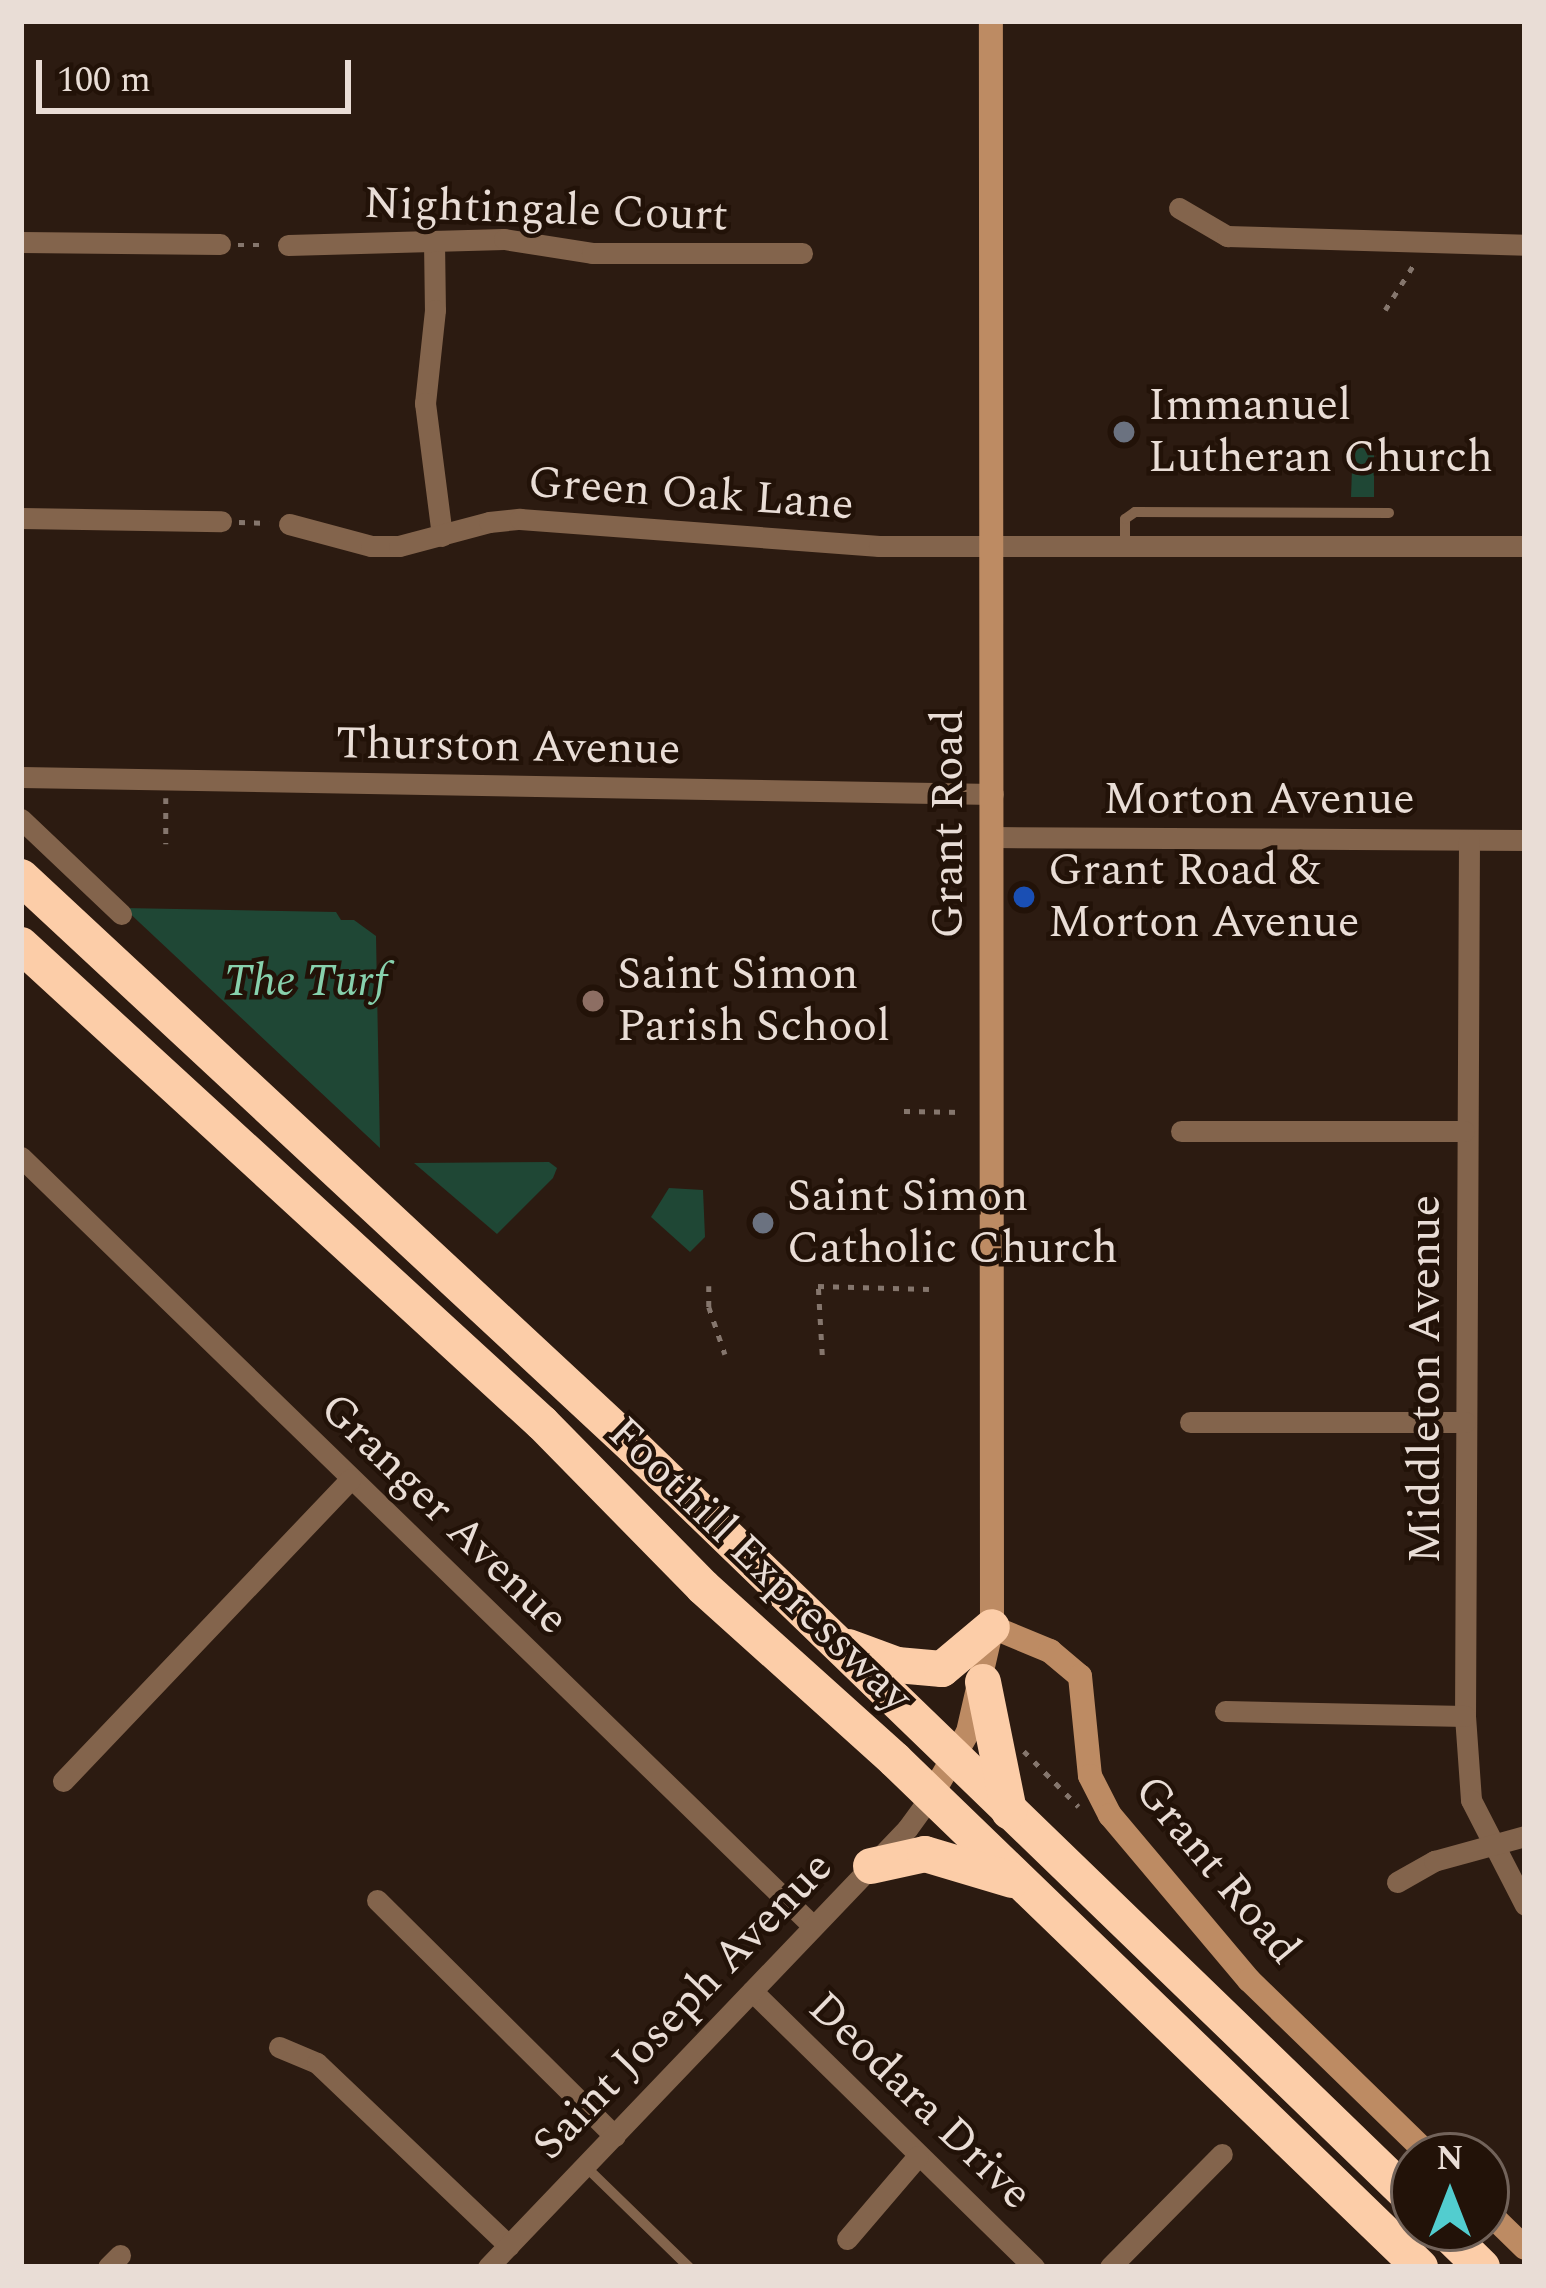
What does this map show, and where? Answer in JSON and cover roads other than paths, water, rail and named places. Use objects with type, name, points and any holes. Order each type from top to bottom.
[{"type":"highway","name":"Foothill Expressway","points":[[21,877],[617,1431],[1390,2178]]},
{"type":"highway","name":"Foothill Expressway","points":[[21,946],[542,1423],[703,1587],[931,1796],[1420,2267]]},
{"type":"highway","points":[[836,1642],[897,1664],[942,1670],[992,1628]]},
{"type":"highway","points":[[983,1682],[1009,1811]]},
{"type":"highway","points":[[871,1865],[925,1854],[1021,1883]]},
{"type":"main road","name":"Grant Road","points":[[931,1796],[955,1756],[983,1682],[992,1628],[991,21]]},
{"type":"main road","name":"Grant Road","points":[[992,1628],[1049,1651],[1080,1676],[1090,1776],[1111,1815],[1249,1980],[1405,2132]]},
{"type":"street","points":[[1179,208],[1227,236],[1525,245]]},
{"type":"street","name":"Nightingale Court","points":[[288,245],[504,239],[592,253],[802,253]]},
{"type":"street","points":[[434,241],[435,310],[424,403],[442,536]]},
{"type":"street","points":[[21,242],[220,244]]},
{"type":"street","points":[[21,518],[221,521]]},
{"type":"street","name":"Green Oak Lane","points":[[289,524],[371,546],[520,519],[879,546],[1525,546]]},
{"type":"street","name":"Thurston Avenue","points":[[21,777],[993,794]]},
{"type":"street","points":[[21,819],[121,914]]},
{"type":"street","name":"Morton Avenue","points":[[993,837],[1525,840]]},
{"type":"street","name":"Middleton Avenue","points":[[1469,840],[1464,1132],[1465,1716],[1472,1800],[1525,1905]]},
{"type":"street","points":[[1181,1131],[1464,1132]]},
{"type":"street","name":"Granger Avenue","points":[[21,1157],[813,1926]]},
{"type":"street","points":[[1190,1422],[1465,1422]]},
{"type":"street","points":[[63,1781],[351,1478]]},
{"type":"street","points":[[1225,1711],[1465,1716]]},
{"type":"street","name":"Saint Joseph Avenue","points":[[488,2267],[931,1796]]},
{"type":"street","points":[[1397,1882],[1434,1861],[1525,1836]]},
{"type":"street","points":[[377,1900],[615,2136]]},
{"type":"street","name":"Deodara Drive","points":[[752,1991],[1034,2267]]},
{"type":"street","points":[[279,2047],[317,2063],[509,2246]]},
{"type":"street","points":[[1110,2267],[1222,2155]]},
{"type":"street","points":[[848,2239],[918,2156]]},
{"type":"lane","points":[[1125,545],[1125,519],[1135,512],[1389,513]]},
{"type":"lane","points":[[585,2166],[689,2267]]},
{"type":"place","name":"Immanuel Lutheran Church","points":[[1124,432]]},
{"type":"place","name":"Grant Road & Morton Avenue","points":[[1024,897]]},
{"type":"place","name":"Saint Simon Parish School","points":[[593,1001]]},
{"type":"place","name":"Saint Simon Catholic Church","points":[[763,1223]]},
{"type":"park label","name":"The Turf","points":[[306,982]]}]
